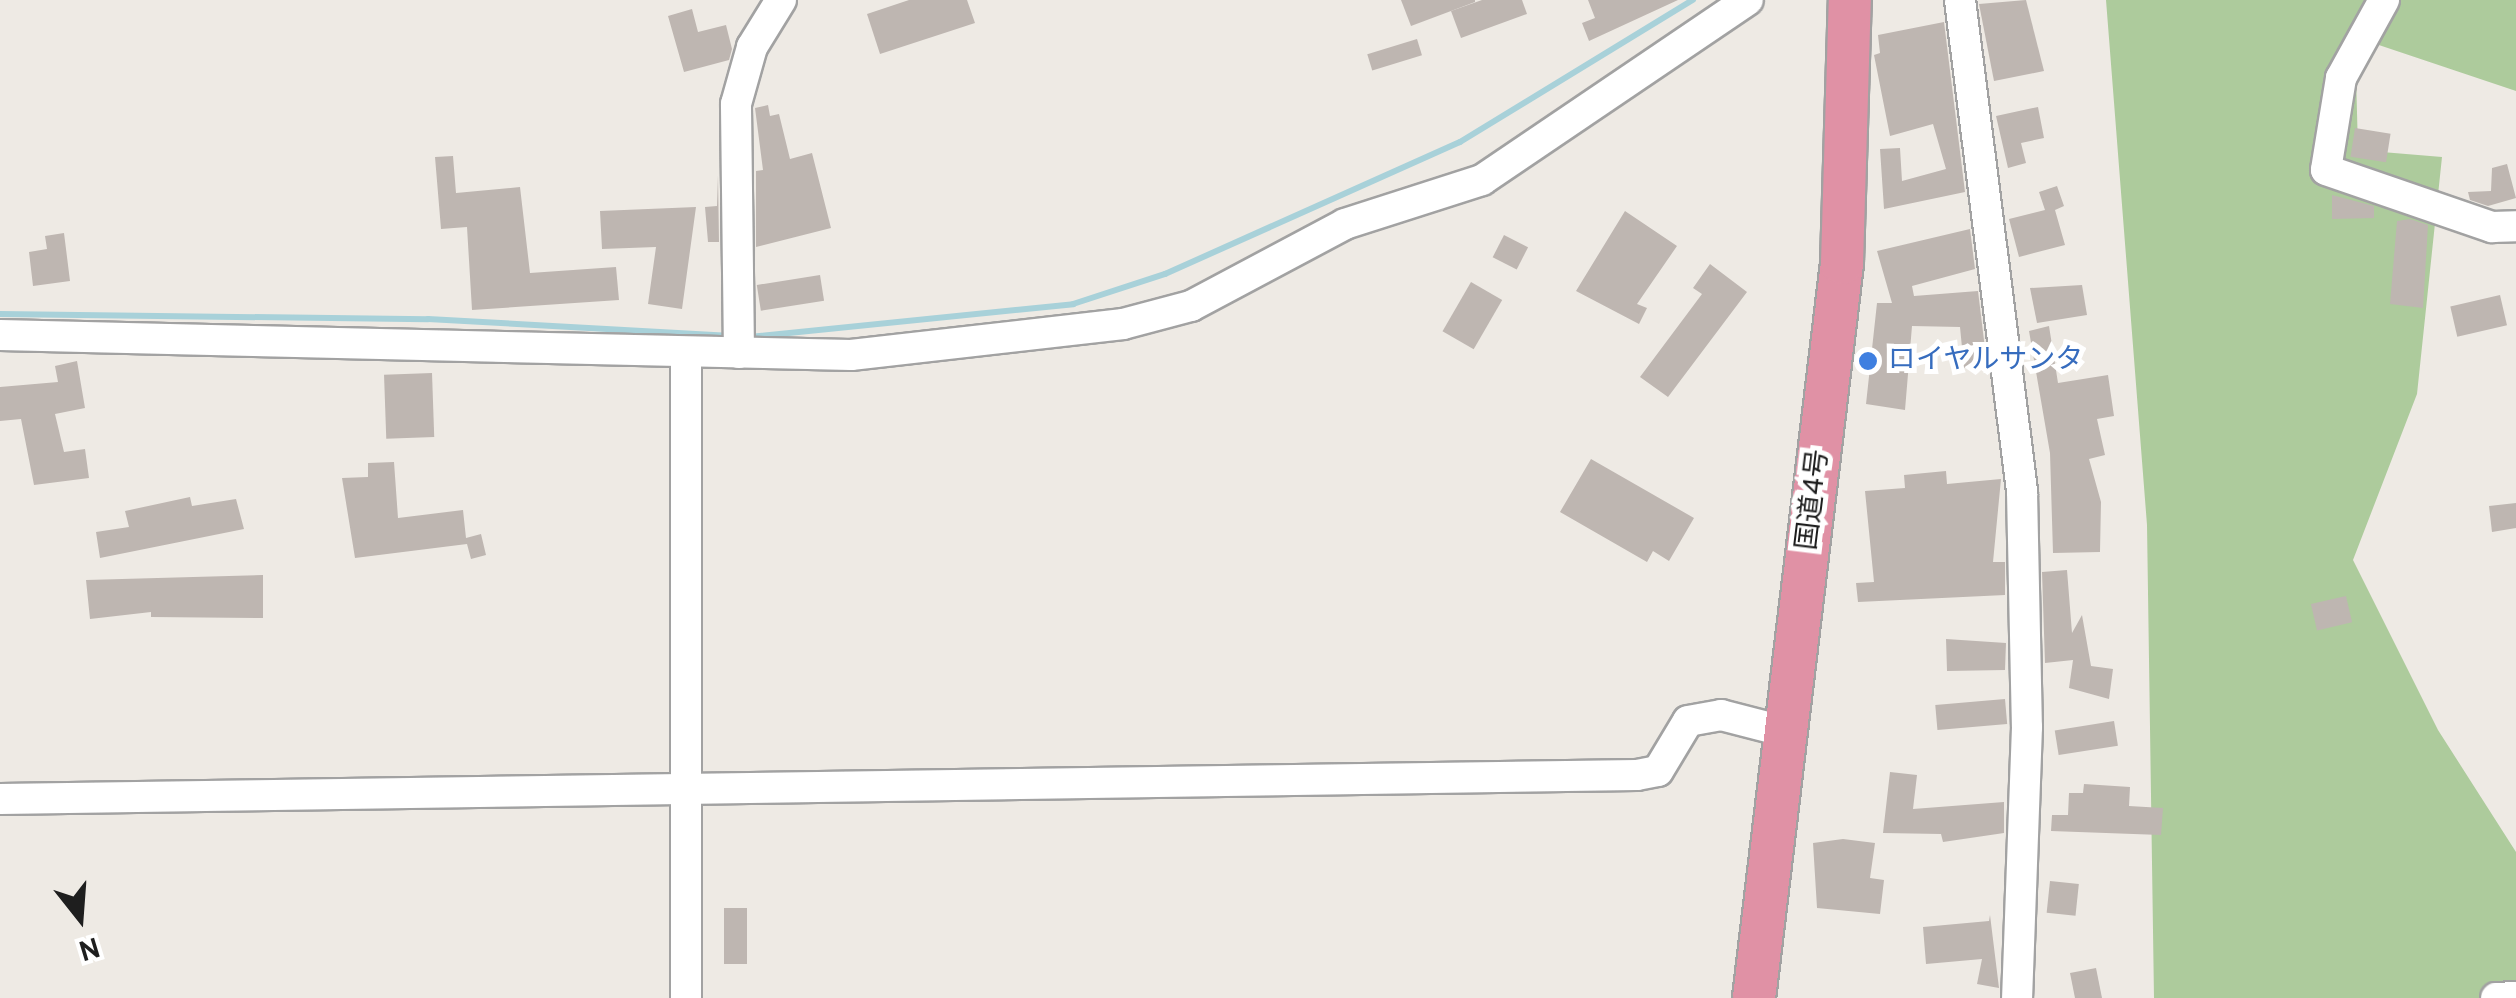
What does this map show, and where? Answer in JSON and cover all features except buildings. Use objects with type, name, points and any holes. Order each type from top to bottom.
[{"type":"highway","name":"国道4号","points":[[1754,998],[1842,262],[1850,0]]},
{"type":"street","points":[[739,341],[736,104],[752,47],[782,0]]},
{"type":"street","points":[[0,335],[686,354],[739,341],[850,355],[1124,324],[1191,306],[1243,282],[1298,244],[1482,180],[1748,0]]},
{"type":"street","points":[[1960,0],[1979,169],[1997,252],[2022,492],[2027,727],[2017,998]]},
{"type":"street","points":[[2384,0],[2340,78],[2326,170],[2492,227],[2516,226]]},
{"type":"street","points":[[686,354],[690,790],[686,998]]},
{"type":"street","points":[[0,799],[1638,775],[1658,770],[1688,721],[1720,715],[1787,732]]},
{"type":"street","points":[[2496,998],[2516,997]]},
{"type":"green space","points":[[2106,0],[2516,0],[2516,91],[2355,37],[2358,150],[2442,157],[2417,394],[2353,560],[2438,730],[2516,852],[2516,998],[2154,998],[2147,525]]},
{"type":"waterway","points":[[750,337],[1073,304],[1165,274],[1460,142],[1693,0]]},
{"type":"waterway","points":[[0,314],[428,319],[732,336]]},
{"type":"place","name":"ロイヤルサンタ","points":[[1868,361]]}]
